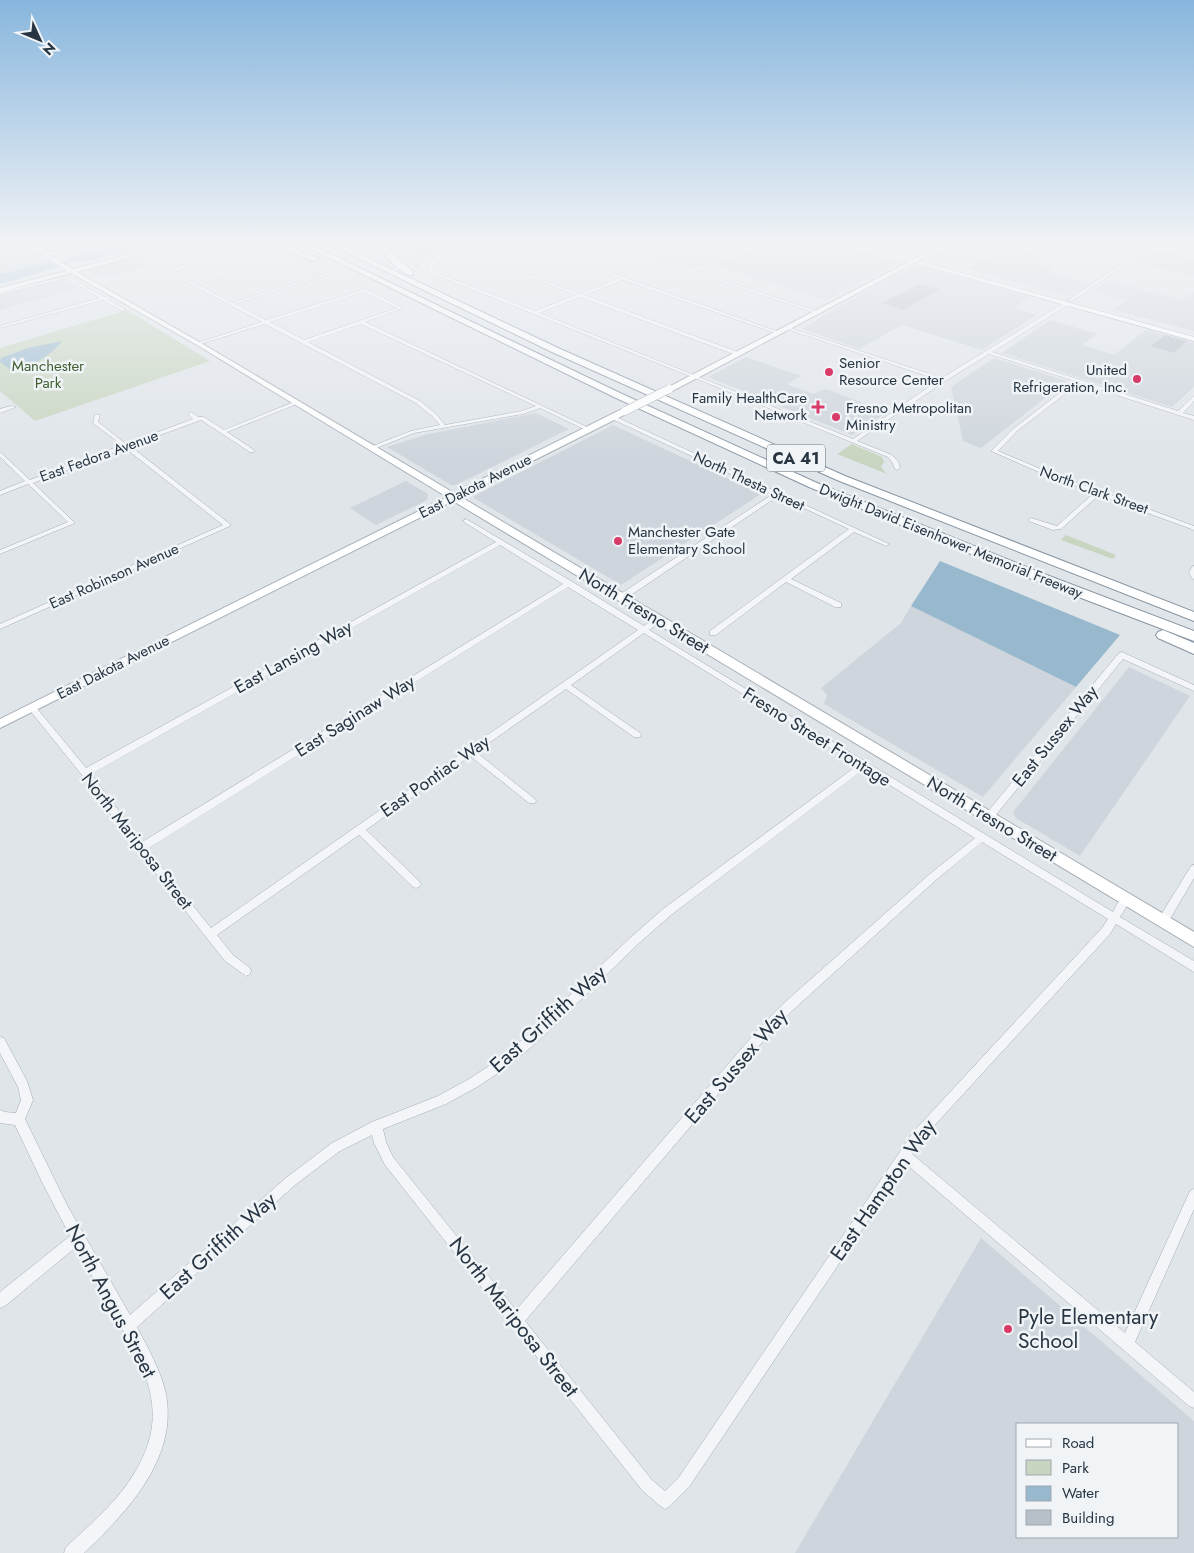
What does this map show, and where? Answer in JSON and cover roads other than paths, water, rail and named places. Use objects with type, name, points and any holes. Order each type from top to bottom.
[{"type":"highway","points":[[452,316],[470,324]]},
{"type":"highway","name":"Dwight David Eisenhower Memorial Freeway","points":[[454,316],[813,485],[1039,577],[1194,636]]},
{"type":"highway","name":"Dwight David Eisenhower Memorial Freeway","points":[[487,316],[564,354],[841,478],[1194,617]]},
{"type":"highway","points":[[1039,577],[1194,649]]},
{"type":"highway","points":[[1107,584],[1194,610]]},
{"type":"main road","name":"North Fresno Street","points":[[152,316],[1194,940]]},
{"type":"main road","name":"East Dakota Avenue","points":[[0,724],[811,316]]},
{"type":"main road","points":[[1117,316],[1194,339]]},
{"type":"main road","points":[[1129,316],[1194,334]]},
{"type":"street","points":[[0,328],[40,316]]},
{"type":"street","points":[[256,316],[418,402],[434,415],[443,426]]},
{"type":"street","points":[[200,344],[283,316]]},
{"type":"street","points":[[304,342],[377,316]]},
{"type":"street","points":[[543,316],[890,456],[896,461],[897,468]]},
{"type":"street","points":[[638,316],[738,354]]},
{"type":"street","points":[[733,316],[780,333]]},
{"type":"street","points":[[853,441],[943,380],[1045,316]]},
{"type":"street","points":[[361,322],[588,429]]},
{"type":"street","points":[[789,328],[943,380]]},
{"type":"street","points":[[989,352],[1194,418]]},
{"type":"street","name":"North Clark Street","points":[[1078,381],[1015,430],[994,451],[1194,528]]},
{"type":"street","points":[[1178,413],[1194,398]]},
{"type":"street","points":[[223,432],[296,403]]},
{"type":"street","points":[[0,411],[13,407]]},
{"type":"street","points":[[372,448],[413,432],[522,412],[539,407]]},
{"type":"street","points":[[191,414],[198,419],[202,418],[252,451]]},
{"type":"street","points":[[97,415],[95,422],[126,446]]},
{"type":"street","name":"North Thesta Street","points":[[612,417],[776,495],[886,544]]},
{"type":"street","name":"East Fedora Avenue","points":[[0,493],[198,419]]},
{"type":"street","name":"East Robinson Avenue","points":[[0,627],[228,525],[126,446]]},
{"type":"street","points":[[0,454],[72,523],[0,552]]},
{"type":"street","points":[[1031,520],[1053,528],[1059,528],[1098,492]]},
{"type":"street","points":[[622,597],[776,495]]},
{"type":"street","name":"Fresno Street Frontage","points":[[466,521],[1194,967]]},
{"type":"street","points":[[713,633],[853,529]]},
{"type":"street","name":"East Lansing Way","points":[[85,773],[501,542]]},
{"type":"street","points":[[1194,568],[1192,572],[1194,576]]},
{"type":"street","points":[[786,580],[838,605]]},
{"type":"street","name":"East Saginaw Way","points":[[141,848],[569,584]]},
{"type":"street","name":"East Pontiac Way","points":[[211,934],[659,619]]},
{"type":"street","name":"East Sussex Way","points":[[988,818],[1122,655],[1194,688]]},
{"type":"street","points":[[566,685],[637,735]]},
{"type":"street","name":"North Mariposa Street","points":[[32,708],[230,958],[246,971]]},
{"type":"street","points":[[470,752],[532,801]]},
{"type":"street","name":"East Griffith Way","points":[[128,1326],[292,1181],[336,1147],[376,1126],[442,1100],[473,1084],[502,1064],[532,1039],[667,912],[864,765]]},
{"type":"street","points":[[359,829],[416,884]]},
{"type":"street","name":"East Sussex Way","points":[[517,1320],[766,1029],[934,876],[982,838]]},
{"type":"street","points":[[1163,921],[1194,869]]},
{"type":"street","name":"East Hampton Way","points":[[665,1501],[684,1482],[918,1135],[1106,931],[1126,899]]},
{"type":"street","points":[[0,1042],[23,1085],[27,1100],[19,1119],[3,1118],[0,1116]]},
{"type":"street","name":"North Angus Street","points":[[19,1119],[77,1238],[128,1326],[155,1380],[160,1413],[155,1445],[140,1482],[120,1507],[72,1553]]},
{"type":"street","name":"North Mariposa Street","points":[[376,1126],[380,1143],[389,1160],[647,1485],[665,1501]]},
{"type":"street","points":[[904,1155],[1194,1402]]},
{"type":"street","points":[[1127,1345],[1194,1194]]},
{"type":"street","points":[[0,1301],[77,1238]]},
{"type":"water","points":[[62,341],[47,356],[24,368],[12,371],[0,362],[1,358],[28,348]]},
{"type":"water","points":[[940,561],[1120,635],[1076,687],[911,606]]},
{"type":"place","name":"Senior Resource Center","points":[[829,372]]},
{"type":"place","name":"United Refrigeration, Inc.","points":[[1137,379]]},
{"type":"place","name":"Family HealthCare Network","points":[[818,407]]},
{"type":"place","name":"Fresno Metropolitan Ministry","points":[[836,417]]},
{"type":"place","name":"Manchester Gate Elementary School","points":[[618,541]]},
{"type":"place","name":"Pyle Elementary School","points":[[1008,1329]]},
{"type":"park label","name":"Manchester Park","points":[[48,374]]}]
